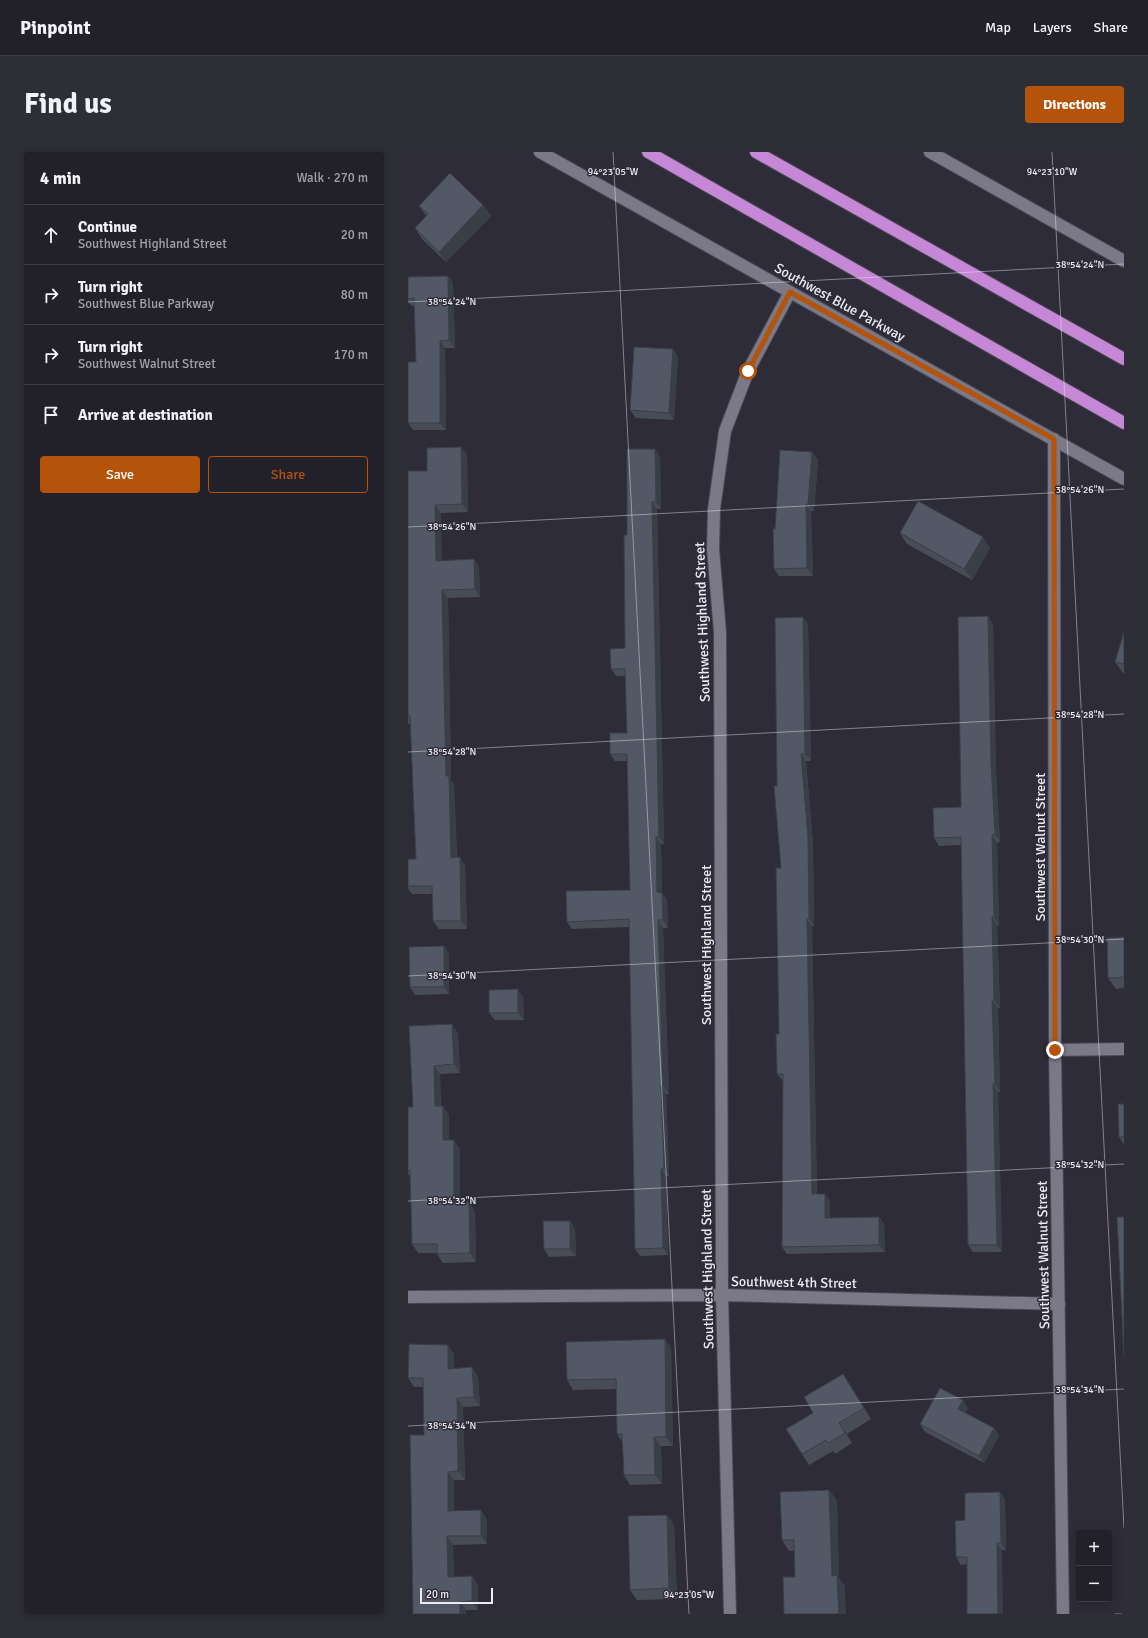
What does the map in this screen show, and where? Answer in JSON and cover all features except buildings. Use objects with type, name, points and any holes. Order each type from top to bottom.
[{"type":"highway","points":[[648,152],[1124,423]]},
{"type":"highway","points":[[756,152],[1124,359]]},
{"type":"street","name":"Southwest Blue Parkway","points":[[540,152],[1124,479]]},
{"type":"street","points":[[930,152],[1124,260]]},
{"type":"street","name":"Southwest Highland Street","points":[[730,1614],[722,1295],[720,632],[715,582],[714,509],[725,431],[748,371],[790,292]]},
{"type":"street","name":"Southwest Walnut Street","points":[[1054,439],[1055,1050],[1063,1614]]},
{"type":"street","points":[[1055,1050],[1124,1049]]},
{"type":"street","name":"Southwest 4th Street","points":[[408,1297],[722,1295],[1059,1304]]},
{"type":"route","points":[[748,371],[790,292],[1054,439],[1055,1050]]}]
